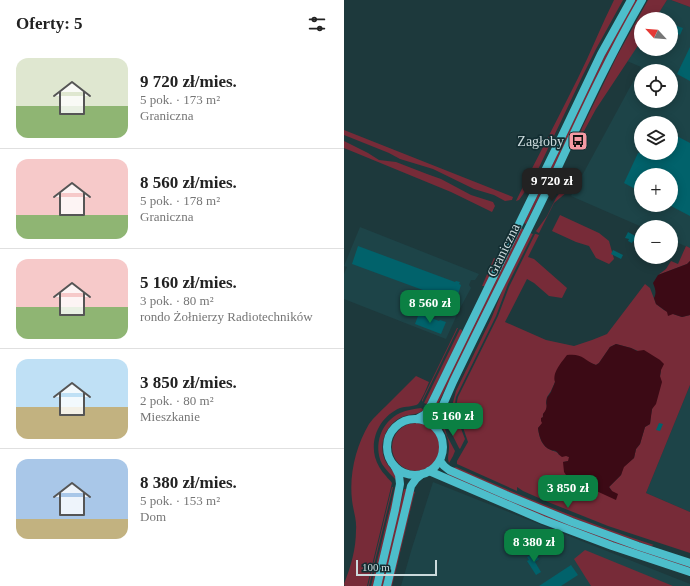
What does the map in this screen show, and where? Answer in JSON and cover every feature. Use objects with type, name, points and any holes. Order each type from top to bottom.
[{"type":"main road","name":"Graniczna","points":[[417,419],[428,411],[560,142],[601,54],[631,0]]},
{"type":"main road","name":"Graniczna","points":[[437,427],[439,414],[453,382],[602,74],[642,0]]},
{"type":"main road","points":[[377,586],[400,483],[399,475],[387,450],[388,441],[391,432],[395,427],[405,421],[417,419],[428,421],[437,427],[442,436],[444,447],[443,452],[437,465],[416,479],[411,486],[387,586]]},
{"type":"main road","points":[[440,461],[449,470],[540,509],[606,534],[690,562]]},
{"type":"main road","points":[[395,467],[407,474],[414,475],[426,472],[543,520],[612,546],[690,572]]},
{"type":"shaded area","points":[[614,0],[623,0],[582,77],[533,180],[519,200],[516,201],[578,78]]},
{"type":"shaded area","points":[[635,0],[638,0],[576,121],[526,224],[524,223],[605,55]]},
{"type":"shaded area","points":[[648,0],[667,0],[659,12],[641,12]]},
{"type":"shaded area","points":[[667,0],[690,7],[690,248],[678,243],[678,220],[634,220],[634,224],[571,196],[634,80],[634,108],[678,108],[678,64],[634,64],[627,61],[634,51],[634,56],[678,56],[678,12],[659,12]]},
{"type":"shaded area","points":[[671,0],[690,0],[690,7]]},
{"type":"shaded area","points":[[634,25],[634,52],[596,109],[584,131],[580,134],[582,128],[617,56]]},
{"type":"shaded area","points":[[344,130],[513,197],[512,200],[505,201],[494,195],[474,189],[433,169],[400,159],[344,135]]},
{"type":"shaded area","points":[[344,141],[379,160],[396,162],[441,179],[471,195],[493,202],[495,206],[492,212],[451,192],[344,148]]},
{"type":"shaded area","points":[[563,188],[567,189],[567,192],[554,203],[539,233],[537,232],[536,231],[547,216],[556,198]]},
{"type":"shaded area","points":[[560,215],[599,233],[609,241],[614,259],[609,264],[596,258],[589,246],[552,231]]},
{"type":"shaded area","points":[[360,227],[479,274],[475,280],[471,280],[469,285],[471,288],[446,339],[344,299],[344,274],[347,267],[344,266]]},
{"type":"shaded area","points":[[521,228],[524,230],[436,408],[433,407]]},
{"type":"shaded area","points":[[530,233],[533,234],[508,284],[496,316],[456,397],[456,413],[465,439],[460,449],[450,430],[447,414],[443,412],[446,405],[452,406],[456,391],[492,317],[504,286]]},
{"type":"shaded area","points":[[536,234],[539,235],[528,257],[534,259],[567,288],[562,298],[549,296],[527,279],[505,322],[546,340],[574,346],[607,334],[645,284],[650,288],[656,304],[664,310],[682,317],[690,315],[690,385],[646,493],[690,512],[690,553],[608,526],[548,502],[517,487],[517,491],[457,464],[457,461],[468,442],[456,406],[458,397],[498,316],[509,287]],"holes":[[[616,344],[638,351],[661,370],[650,424],[645,427],[634,458],[623,467],[621,475],[609,487],[612,491],[563,462],[569,461],[569,457],[559,455],[557,452],[545,447],[540,438],[538,428],[542,424],[543,414],[546,411],[547,406],[547,397],[555,382],[588,362],[596,365],[610,347]]]},
{"type":"shaded area","points":[[686,246],[690,248],[690,261],[687,264],[658,275],[666,269],[669,264],[678,264]]},
{"type":"shaded area","points":[[494,258],[496,259],[495,267],[485,286],[482,286]]},
{"type":"shaded area","points":[[690,261],[690,315],[682,317],[673,314],[668,316],[667,312],[656,304],[653,283],[658,275],[687,264]]},
{"type":"shaded area","points":[[458,328],[422,402],[422,400]]},
{"type":"shaded area","points":[[460,329],[462,330],[462,333],[427,404],[424,403]]},
{"type":"shaded area","points":[[616,344],[637,351],[644,350],[664,364],[660,376],[662,382],[656,404],[652,409],[650,424],[645,427],[634,458],[624,467],[621,475],[609,487],[612,491],[618,494],[616,500],[568,478],[564,472],[563,462],[568,461],[569,457],[562,457],[556,451],[548,449],[540,438],[538,428],[542,423],[541,418],[546,410],[546,400],[555,382],[554,378],[556,371],[567,355],[580,356],[596,365],[610,347]]},
{"type":"shaded area","points":[[416,376],[429,382],[420,402],[416,405],[402,407],[387,416],[378,428],[374,442],[375,457],[378,465],[392,483],[367,586],[345,586],[344,584],[353,557],[356,537],[356,522],[351,490],[354,460],[360,442],[371,421]]},
{"type":"shaded area","points":[[690,385],[690,512],[646,493]]},
{"type":"shaded area","points":[[421,408],[424,410],[401,417],[393,423],[389,427],[384,438],[384,456],[397,481],[387,471],[379,457],[378,449],[380,435],[393,417],[405,411]]},
{"type":"shaded area","points":[[442,418],[447,436],[455,451],[449,463],[449,444],[441,425]]},
{"type":"shaded area","points":[[411,423],[421,423],[433,430],[440,442],[440,452],[433,464],[421,471],[411,471],[403,467],[396,460],[392,452],[392,442],[396,434],[403,427]]},
{"type":"shaded area","points":[[456,467],[554,509],[654,545],[651,546],[596,527],[530,501],[453,468]]},
{"type":"shaded area","points":[[449,473],[690,566],[690,568],[633,550],[539,515],[448,475]]},
{"type":"shaded area","points":[[433,482],[690,584],[690,586],[401,586]]},
{"type":"shaded area","points":[[392,487],[393,487],[368,586]]},
{"type":"shaded area","points":[[395,487],[397,487],[373,586],[371,586]]},
{"type":"shaded area","points":[[404,489],[407,489],[383,586],[380,586]]},
{"type":"shaded area","points":[[413,491],[415,492],[392,586],[390,586]]},
{"type":"shaded area","points":[[585,550],[673,586],[591,586],[574,559]]},
{"type":"building","points":[[678,26],[683,28],[680,35],[678,34]]},
{"type":"building","points":[[690,47],[690,81],[678,75]]},
{"type":"building","points":[[678,137],[690,143],[690,216],[678,210],[678,168],[634,168],[634,188],[624,183],[635,160],[678,160]]},
{"type":"building","points":[[628,232],[634,235],[634,241],[632,243],[628,241],[629,239],[625,238]]},
{"type":"building","points":[[358,246],[455,282],[460,282],[459,284],[461,285],[455,304],[431,295],[431,293],[352,264]]},
{"type":"building","points":[[613,250],[623,255],[621,259],[611,254]]},
{"type":"building","points":[[419,313],[439,321],[446,322],[441,334],[415,324]]},
{"type":"building","points":[[659,423],[663,424],[660,431],[656,430]]},
{"type":"building","points":[[535,553],[539,559],[535,562],[541,572],[536,575],[527,561],[529,560],[527,557]]},
{"type":"building","points":[[571,565],[578,575],[561,586],[539,586]]},
{"type":"place","name":"Zagłoby","points":[[578,141]]}]
